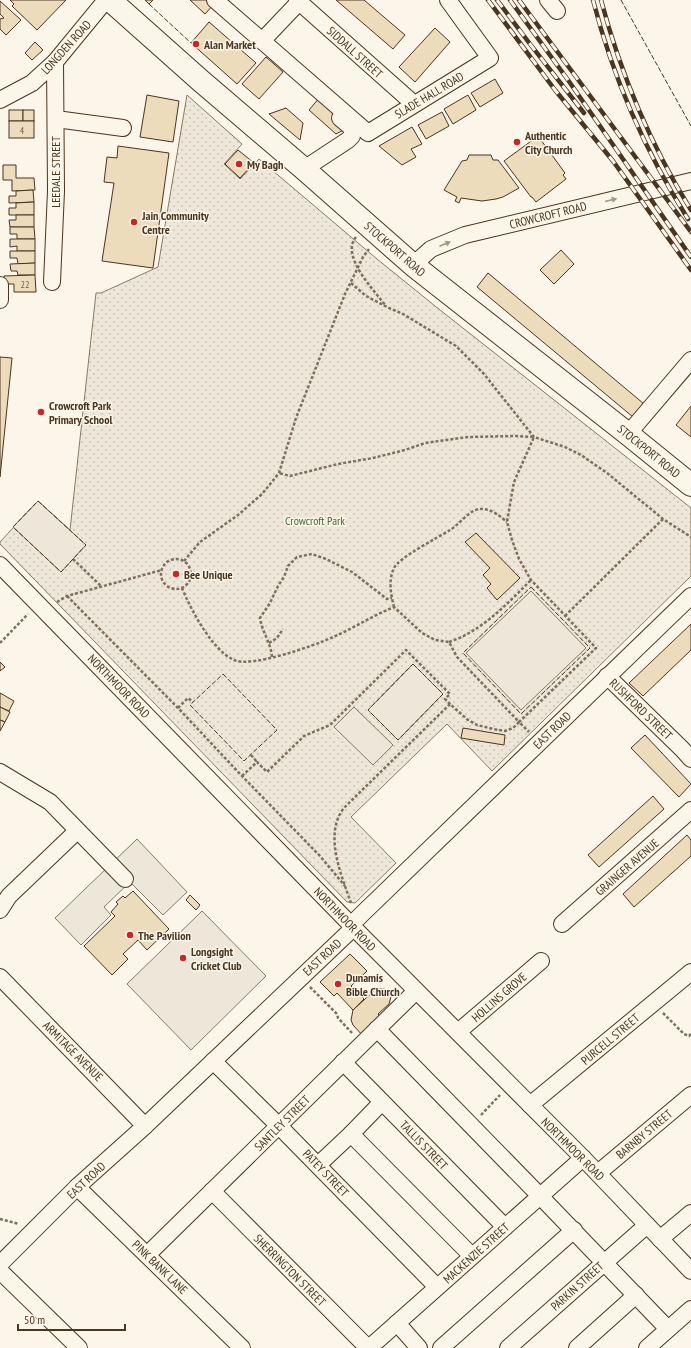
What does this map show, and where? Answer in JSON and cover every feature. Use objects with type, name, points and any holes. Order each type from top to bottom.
[{"type":"highway","name":"STOCKPORT ROAD","points":[[110,0],[200,81],[304,169],[413,265],[691,485]]},
{"type":"street","name":"LONGDEN ROAD","points":[[0,100],[32,83],[55,62],[106,0]]},
{"type":"street","points":[[215,0],[262,41],[298,1]]},
{"type":"street","name":"SLADE HALL ROAD","points":[[262,41],[368,133],[490,58],[448,0]]},
{"type":"street","name":"SIDDALL STREET","points":[[298,1],[414,104]]},
{"type":"street","name":"LEEDALE STREET","points":[[52,282],[56,191],[55,62]]},
{"type":"street","points":[[304,86],[352,128],[352,136],[348,140],[304,169]]},
{"type":"street","points":[[56,118],[123,128]]},
{"type":"street","name":"CROWCROFT ROAD","points":[[413,265],[431,249],[465,235],[691,181]]},
{"type":"street","points":[[0,285],[0,300]]},
{"type":"street","points":[[628,434],[691,360]]},
{"type":"street","name":"NORTHMOOR ROAD","points":[[0,565],[416,991],[598,1172],[691,1271]]},
{"type":"street","name":"EAST ROAD","points":[[0,1264],[77,1187],[145,1126],[348,933],[362,914],[691,596]]},
{"type":"street","name":"RUSHFORD STREET","points":[[607,676],[688,749]]},
{"type":"street","points":[[0,772],[50,802],[125,878]]},
{"type":"street","name":"GRAINGER AVENUE","points":[[562,924],[691,810]]},
{"type":"street","points":[[0,910],[9,896],[77,830]]},
{"type":"street","name":"HOLLINS GROVE","points":[[458,1032],[540,961]]},
{"type":"street","name":"PURCELL STREET","points":[[530,1105],[691,972]]},
{"type":"street","name":"ARMITAGE AVENUE","points":[[0,977],[145,1126]]},
{"type":"street","name":"SANTLEY STREET","points":[[147,1255],[416,991]]},
{"type":"street","points":[[377,1029],[574,1230],[668,1329]]},
{"type":"street","name":"PATEY STREET","points":[[213,1061],[318,1165],[437,1287]]},
{"type":"street","name":"TALLIS STREET","points":[[343,1062],[505,1227]]},
{"type":"street","name":"BARNBY STREET","points":[[598,1172],[691,1095]]},
{"type":"street","points":[[318,1165],[382,1102]]},
{"type":"street","points":[[351,1134],[472,1256]]},
{"type":"street","name":"MACKENZIE STREET","points":[[368,1348],[583,1158]]},
{"type":"street","name":"PINK BANK LANE","points":[[77,1187],[242,1348]]},
{"type":"street","name":"SHERRINGTON STREET","points":[[212,1191],[368,1348]]},
{"type":"street","points":[[660,1239],[691,1213]]},
{"type":"street","name":"PARKIN STREET","points":[[508,1348],[647,1225]]},
{"type":"street","points":[[441,1348],[574,1230]]},
{"type":"street","points":[[0,1271],[79,1348]]},
{"type":"street","points":[[577,1348],[636,1295]]},
{"type":"street","points":[[647,1348],[691,1309]]},
{"type":"street","points":[[397,1323],[419,1348]]},
{"type":"path","points":[[184,561],[200,542],[238,515],[262,494],[279,473],[296,418],[345,294],[358,268],[373,230]]},
{"type":"path","points":[[373,230],[352,241],[351,253],[358,268],[386,307]]},
{"type":"path","points":[[350,283],[366,296],[409,317],[456,346],[484,374],[534,437]]},
{"type":"path","points":[[279,473],[290,476],[338,464],[373,458],[425,443],[468,437],[534,437],[565,447],[582,455],[607,473],[663,519],[691,538]]},
{"type":"path","points":[[251,755],[267,772],[304,736],[330,725],[406,650],[450,694],[445,699],[468,720],[482,726],[505,731],[513,728],[596,648],[531,580],[515,548],[507,522],[514,482],[534,437]]},
{"type":"path","points":[[507,522],[500,516],[490,511],[480,509],[472,511],[453,528],[403,559],[394,567],[391,580],[394,607],[422,633],[435,640],[449,642],[463,637],[484,623],[512,600],[531,580]]},
{"type":"path","points":[[565,616],[663,519]]},
{"type":"path","points":[[272,657],[269,643],[264,633],[260,618],[284,577],[288,566],[298,557],[312,554],[326,559],[352,572],[387,599],[392,598]]},
{"type":"path","points":[[73,559],[101,586]]},
{"type":"path","points":[[175,559],[184,561],[190,568],[191,573],[189,582],[182,588],[172,588],[168,586],[162,579],[162,570],[164,566],[171,560],[175,559]]},
{"type":"path","points":[[0,643],[42,607],[67,596],[162,570]]},
{"type":"path","points":[[182,588],[192,612],[217,647],[235,661],[242,662],[272,657],[330,638],[394,607]]},
{"type":"path","points":[[67,596],[178,708],[320,856],[345,886]]},
{"type":"path","points":[[269,643],[277,638],[283,629]]},
{"type":"path","points":[[449,642],[457,657],[519,722]]},
{"type":"path","points":[[178,708],[188,698],[193,702]]},
{"type":"path","points":[[351,903],[336,856],[334,844],[334,831],[339,814],[450,704]]},
{"type":"path","points":[[242,776],[257,762]]},
{"type":"path","points":[[300,977],[337,1014],[338,1018],[363,1043]]},
{"type":"path","points":[[654,1003],[684,1034],[689,1036],[691,1034]]},
{"type":"path","points":[[471,1125],[511,1085]]},
{"type":"green space","name":"Crowcroft Park","points":[[187,95],[242,144],[224,164],[240,179],[259,159],[435,306],[691,508],[691,576],[492,771],[447,724],[351,817],[396,863],[355,903],[347,902],[0,544],[0,542],[38,501],[70,530],[96,293],[101,293],[158,267]]},
{"type":"green space","points":[[38,501],[86,545],[61,572],[13,527]]},
{"type":"green space","points":[[531,591],[586,648],[521,710],[466,653]]},
{"type":"green space","points":[[413,664],[443,694],[398,740],[368,710]]},
{"type":"green space","points":[[354,707],[393,745],[373,765],[334,727]]},
{"type":"green space","points":[[202,911],[266,976],[191,1050],[127,984]]},
{"type":"shaded area","points":[[137,839],[187,892],[163,915],[130,882],[104,907],[111,915],[81,945],[55,918]]},
{"type":"building","points":[[10,0],[66,0],[37,30],[12,6],[14,4]]},
{"type":"building","points":[[145,0],[153,0],[149,4]]},
{"type":"building","points":[[190,0],[210,0],[214,4],[205,14]]},
{"type":"building","points":[[336,0],[364,0],[405,35],[393,49]]},
{"type":"building","points":[[0,1],[21,20],[6,35],[0,29],[0,19],[4,18],[0,14]]},
{"type":"building","points":[[209,22],[256,63],[237,84],[191,43]]},
{"type":"building","points":[[435,28],[450,42],[415,82],[399,67]]},
{"type":"building","points":[[35,42],[43,50],[32,60],[25,53]]},
{"type":"building","points":[[266,57],[283,72],[259,99],[242,84]]},
{"type":"building","points":[[495,79],[503,93],[480,107],[471,93]]},
{"type":"building","points":[[147,95],[179,101],[173,142],[140,137]]},
{"type":"building","points":[[468,95],[476,110],[453,124],[444,109]]},
{"type":"building","points":[[320,97],[353,125],[336,134],[309,110]]},
{"type":"building","points":[[286,108],[303,123],[300,140],[269,114]]},
{"type":"building","points":[[9,110],[23,110],[23,121],[9,121]]},
{"type":"building","points":[[23,110],[34,110],[34,121],[23,121]]},
{"type":"building","points":[[442,112],[449,126],[426,139],[418,125]]},
{"type":"building","points":[[9,121],[34,121],[34,138],[9,138]]},
{"type":"building","points":[[412,127],[422,144],[411,149],[416,157],[402,165],[379,146]]},
{"type":"building","points":[[538,136],[565,173],[563,175],[566,179],[536,202],[504,161]]},
{"type":"building","name":"Jain Community Centre","points":[[118,146],[169,153],[153,268],[102,261],[114,183],[104,182],[107,157],[117,158]]},
{"type":"building","name":"My Bagh","points":[[238,150],[254,163],[240,178],[225,164]]},
{"type":"building","points":[[469,155],[491,155],[493,160],[498,160],[519,188],[503,197],[496,199],[482,201],[461,198],[459,203],[455,201],[457,197],[444,190],[462,161],[467,160]]},
{"type":"building","points":[[3,165],[16,165],[16,178],[34,178],[35,190],[12,191],[12,180],[3,180]]},
{"type":"building","points":[[33,190],[34,202],[9,203],[9,196],[16,196],[16,191]]},
{"type":"building","points":[[34,202],[34,215],[9,215],[9,208],[16,208],[16,203]]},
{"type":"building","points":[[16,215],[34,215],[34,227],[10,227],[9,220],[16,220]]},
{"type":"building","points":[[10,227],[34,227],[35,239],[17,239],[17,234],[10,234]]},
{"type":"building","points":[[10,239],[35,239],[35,251],[17,251],[17,246],[10,247]]},
{"type":"building","points":[[561,250],[574,264],[554,284],[540,270]]},
{"type":"building","points":[[10,251],[35,251],[35,263],[18,264],[17,258],[10,258]]},
{"type":"building","points":[[35,263],[35,275],[18,275],[17,271],[11,271],[10,264]]},
{"type":"building","points":[[488,273],[644,404],[633,417],[477,287]]},
{"type":"building","points":[[35,275],[36,292],[14,292],[14,284],[4,284],[4,276]]},
{"type":"building","points":[[0,357],[12,358],[0,477]]},
{"type":"building","points":[[691,406],[691,437],[676,425]]},
{"type":"building","points":[[476,533],[520,578],[497,600],[487,588],[491,584],[483,575],[490,568],[465,542]]},
{"type":"building","points":[[691,624],[691,650],[643,696],[629,683]]},
{"type":"building","points":[[0,662],[5,667],[0,671]]},
{"type":"building","points":[[0,693],[14,701],[9,711],[0,707]]},
{"type":"building","points":[[0,707],[10,712],[5,722],[0,720]]},
{"type":"building","points":[[0,720],[5,722],[0,731]]},
{"type":"building","points":[[463,728],[505,735],[504,745],[461,738]]},
{"type":"building","points":[[645,735],[691,784],[679,797],[631,748]]},
{"type":"building","points":[[653,796],[664,809],[599,867],[588,855]]},
{"type":"building","points":[[687,835],[691,840],[691,856],[634,907],[623,894]]},
{"type":"building","name":"The Pavilion","points":[[133,891],[169,929],[147,950],[138,940],[123,954],[128,959],[112,975],[84,946],[115,916],[111,912],[118,904],[116,902],[123,896],[125,898]]},
{"type":"building","points":[[190,895],[200,905],[196,910],[186,900]]},
{"type":"building","name":"Dunamis Bible Church","points":[[350,954],[367,971],[351,986],[364,999],[353,1010],[337,993],[334,996],[320,982]]},
{"type":"building","points":[[376,989],[385,989],[391,997],[389,1004],[378,1014],[383,1019],[363,1036],[353,1025],[351,1020],[353,1010]]},
{"type":"railway","points":[[488,0],[555,90],[613,161],[691,270]]},
{"type":"railway","points":[[497,0],[584,113]]},
{"type":"railway","points":[[510,0],[568,80],[691,257]]},
{"type":"railway","points":[[519,0],[691,232]]},
{"type":"railway","points":[[593,0],[610,58],[632,113],[658,167],[688,219]]},
{"type":"railway","points":[[601,0],[627,82],[638,108],[662,160],[691,210]]},
{"type":"fence","points":[[621,0],[691,126]]},
{"type":"fence","points":[[149,4],[191,43]]},
{"type":"fence","points":[[38,501],[86,545],[61,572],[13,527],[38,501]]},
{"type":"fence","points":[[531,587],[590,648],[521,714],[463,653],[531,587]]},
{"type":"fence","points":[[413,664],[443,694],[398,740],[368,710],[413,664]]},
{"type":"fence","points":[[223,674],[277,730],[244,761],[190,705],[223,674]]},
{"type":"place","name":"Alan Market","points":[[196,44]]},
{"type":"place","name":"Authentic City Church","points":[[517,142]]},
{"type":"place","name":"My Bagh","points":[[239,164]]},
{"type":"place","name":"Jain Community Centre","points":[[134,222]]},
{"type":"place","name":"Crowcroft Park Primary School","points":[[41,412]]},
{"type":"place","name":"Bee Unique","points":[[176,574]]},
{"type":"place","name":"The Pavilion","points":[[130,935]]},
{"type":"place","name":"Longsight Cricket Club","points":[[183,958]]},
{"type":"place","name":"Dunamis Bible Church","points":[[338,984]]}]
